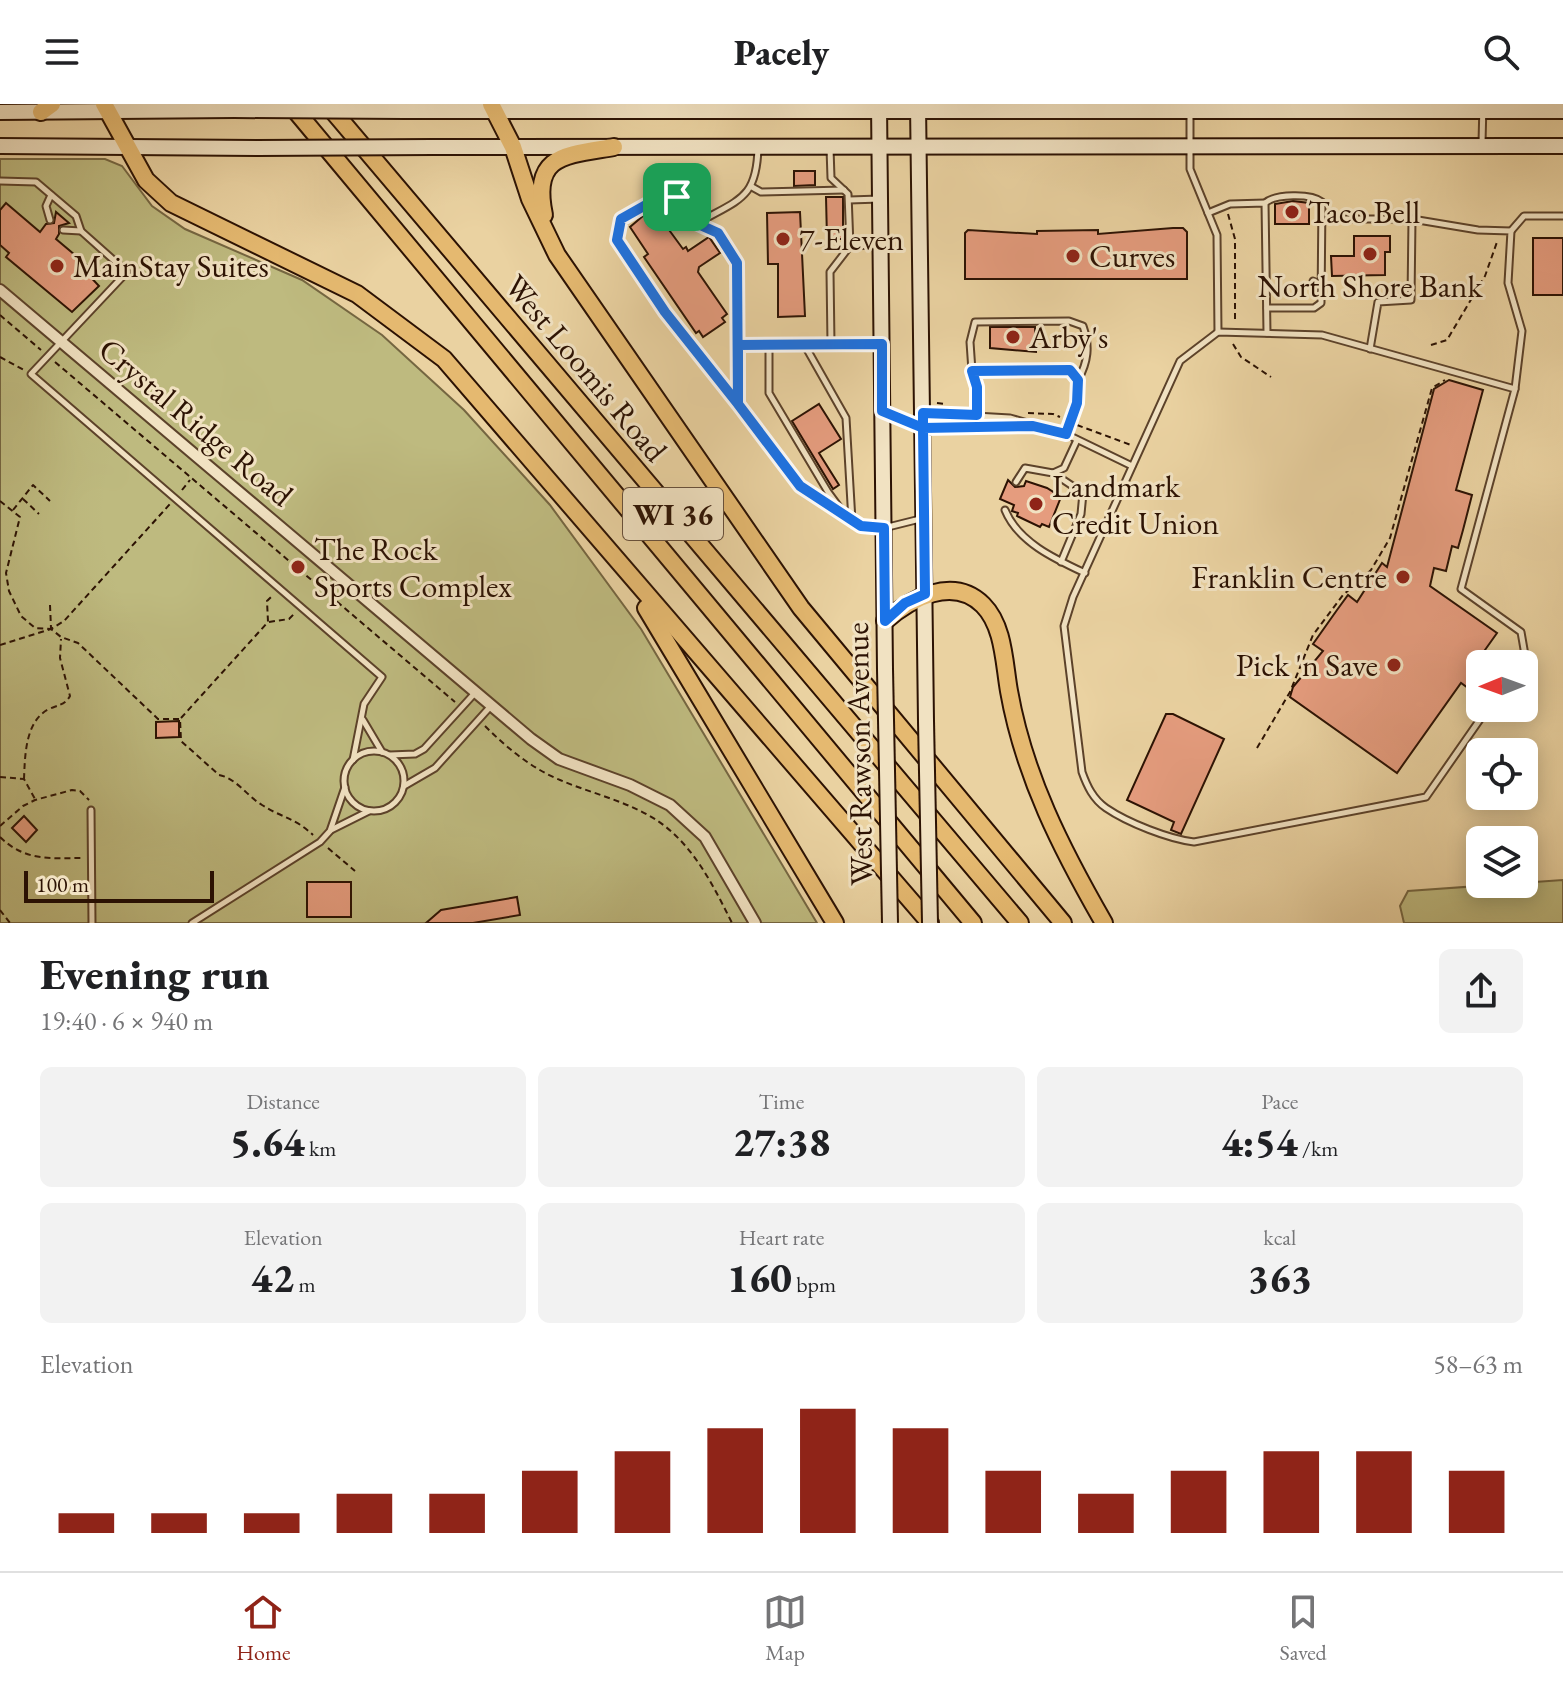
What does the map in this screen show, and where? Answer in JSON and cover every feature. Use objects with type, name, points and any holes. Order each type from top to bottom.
[{"type":"main road","name":"West Loomis Road","points":[[290,104],[973,923]]},
{"type":"main road","name":"West Loomis Road","points":[[327,104],[1020,923]]},
{"type":"main road","points":[[0,112],[46,108],[1190,111],[1483,107],[1563,111]]},
{"type":"main road","points":[[106,108],[146,180],[171,203],[357,294],[444,359],[930,923]]},
{"type":"main road","points":[[494,108],[513,147],[530,199],[557,255],[801,608],[1063,923]]},
{"type":"main road","name":"West Rawson Avenue","points":[[879,108],[890,923]]},
{"type":"main road","name":"West Rawson Avenue","points":[[918,108],[930,923]]},
{"type":"main road","points":[[0,146],[1563,146]]},
{"type":"main road","points":[[557,255],[542,208],[540,191],[549,164],[568,155],[614,147]]},
{"type":"main road","points":[[622,569],[835,923]]},
{"type":"main road","points":[[885,621],[905,603],[940,591],[971,597],[993,617],[1012,707],[1044,809],[1070,865],[1104,923]]},
{"type":"street","name":"Crystal Ridge Road","points":[[0,290],[475,693],[559,759],[630,785],[670,805],[705,837],[755,923]]},
{"type":"lane","points":[[1481,147],[1483,107]]},
{"type":"lane","points":[[1190,111],[1190,169],[1217,235],[1218,332]]},
{"type":"lane","points":[[830,146],[831,178],[844,190],[849,200],[850,246],[830,272],[831,344]]},
{"type":"lane","points":[[698,224],[752,187],[757,172],[758,147]]},
{"type":"lane","points":[[0,181],[36,182],[76,216],[81,231],[127,272],[31,374],[382,677],[368,695],[357,730],[353,760],[330,831]]},
{"type":"lane","points":[[752,187],[761,192],[844,190]]},
{"type":"lane","points":[[738,404],[737,263],[718,233],[698,224],[677,197],[667,193],[621,219],[617,240],[665,312],[800,486],[861,526],[884,528],[924,517]]},
{"type":"lane","points":[[50,220],[46,206],[51,195]]},
{"type":"lane","points":[[1208,213],[1230,204],[1265,203],[1272,198],[1314,197],[1322,202],[1323,298],[1318,306],[1267,308]]},
{"type":"lane","points":[[849,200],[880,199]]},
{"type":"lane","points":[[1265,203],[1267,333]]},
{"type":"lane","points":[[1524,650],[1521,632],[1461,589],[1515,389],[1522,331],[1508,283],[1511,231],[1524,216],[1563,216]]},
{"type":"lane","points":[[1344,219],[1412,219],[1478,230],[1511,231]]},
{"type":"lane","points":[[1370,349],[1378,302],[1411,300],[1412,219]]},
{"type":"lane","points":[[63,230],[81,231]]},
{"type":"lane","points":[[850,246],[880,245]]},
{"type":"lane","points":[[1313,281],[1322,285]]},
{"type":"lane","points":[[977,415],[977,387],[972,371],[970,342],[975,322],[1069,321],[1083,326],[1087,364],[1078,380],[1077,403],[1066,434]]},
{"type":"lane","points":[[1478,722],[1426,797],[1194,842],[1174,840],[1106,808],[1089,791],[1082,772],[1064,626],[1068,609],[1180,361],[1218,332],[1322,335],[1515,389]]},
{"type":"lane","points":[[804,344],[846,418],[850,520]]},
{"type":"lane","points":[[738,345],[882,344]]},
{"type":"lane","points":[[769,345],[769,393],[828,492],[850,520]]},
{"type":"lane","points":[[972,371],[1070,370],[1078,380]]},
{"type":"lane","points":[[882,411],[923,421],[1033,426]]},
{"type":"lane","points":[[923,421],[977,415],[1010,418],[1066,434],[1132,466]]},
{"type":"lane","points":[[1053,473],[1064,468],[1077,440]]},
{"type":"lane","points":[[1016,482],[1025,468],[1053,473],[1083,493],[1081,514],[1061,562]]},
{"type":"lane","points":[[1005,510],[1011,526],[1061,562],[1085,573]]},
{"type":"lane","points":[[353,760],[361,754],[415,754],[424,749],[475,693]]},
{"type":"lane","points":[[404,787],[435,768],[491,706]]},
{"type":"lane","points":[[362,719],[382,752]]},
{"type":"lane","points":[[192,923],[308,852],[330,831],[370,811],[388,808],[401,795],[404,787],[401,769],[389,755]]},
{"type":"lane","points":[[345,787],[354,803],[370,811]]},
{"type":"lane","points":[[91,810],[92,923]]},
{"type":"lane","points":[[207,914],[207,923]]},
{"type":"path","points":[[1228,212],[1235,239],[1235,324]]},
{"type":"path","points":[[1431,345],[1447,340],[1485,276],[1497,242]]},
{"type":"path","points":[[0,315],[41,350]]},
{"type":"path","points":[[1233,344],[1241,357],[1271,377]]},
{"type":"path","points":[[0,357],[31,374]]},
{"type":"path","points":[[54,361],[458,704]]},
{"type":"path","points":[[1257,748],[1290,692],[1313,635],[1343,595],[1371,570],[1383,552],[1398,515],[1432,388],[1457,372]]},
{"type":"path","points":[[187,484],[192,478]]},
{"type":"path","points":[[12,510],[33,485],[50,501]]},
{"type":"path","points":[[22,499],[39,514]]},
{"type":"path","points":[[0,501],[20,517],[6,583],[21,616],[35,628],[51,629],[61,637],[78,643],[158,719],[180,719]]},
{"type":"path","points":[[0,645],[51,629],[73,612],[163,512]]},
{"type":"path","points":[[267,601],[268,622]]},
{"type":"path","points":[[50,605],[51,629]]},
{"type":"path","points":[[289,619],[268,622],[180,719],[181,741],[219,775],[227,776],[262,806],[296,819],[314,836]]},
{"type":"path","points":[[35,800],[24,779],[32,728],[38,717],[67,701],[70,696],[60,658],[61,637]]},
{"type":"path","points":[[484,726],[509,749],[557,779],[628,805],[666,827],[697,861],[732,923]]},
{"type":"path","points":[[0,777],[24,779]]},
{"type":"path","points":[[0,826],[35,800],[72,790],[80,791],[91,803],[91,810]]},
{"type":"path","points":[[0,837],[15,851],[29,855],[91,858]]},
{"type":"path","points":[[327,847],[355,871]]},
{"type":"path","points":[[0,910],[10,923]]},
{"type":"shaded area","name":"The Rock Sports Complex","points":[[0,159],[105,159],[122,166],[152,206],[185,229],[302,280],[382,335],[464,410],[550,505],[641,629],[817,923],[0,923]]},
{"type":"shaded area","points":[[1563,880],[1563,923],[1404,923],[1400,906],[1408,891],[1466,887],[1466,898],[1538,898],[1538,882]]},
{"type":"building","points":[[794,171],[815,171],[815,185],[794,186]]},
{"type":"building","points":[[826,197],[843,197],[843,239],[827,239]]},
{"type":"building","name":"Taco Bell","points":[[1293,201],[1309,203],[1309,224],[1275,224],[1275,204]]},
{"type":"building","points":[[6,203],[40,232],[46,224],[54,223],[56,212],[69,223],[59,226],[56,239],[88,266],[84,270],[99,286],[72,312],[6,257],[9,253],[0,245],[0,210]]},
{"type":"building","points":[[650,210],[661,219],[683,249],[686,247],[688,251],[709,237],[720,253],[699,267],[698,272],[727,314],[722,318],[725,322],[703,337],[699,331],[696,333],[644,257],[648,254],[630,227]]},
{"type":"building","points":[[800,212],[805,316],[778,317],[778,264],[768,264],[767,213]]},
{"type":"building","points":[[1183,228],[1187,232],[1187,279],[965,279],[965,233],[968,230],[1037,234],[1037,231],[1098,230],[1098,234]]},
{"type":"building","name":"North Shore Bank","points":[[1354,236],[1390,236],[1390,252],[1385,252],[1385,275],[1332,276],[1331,256],[1354,256]]},
{"type":"building","points":[[1533,238],[1563,238],[1563,295],[1533,295]]},
{"type":"building","name":"Arby's","points":[[990,327],[1035,327],[1036,352],[990,348]]},
{"type":"building","name":"Franklin Centre","points":[[1449,380],[1483,390],[1456,490],[1472,495],[1463,530],[1458,548],[1452,546],[1446,571],[1434,568],[1430,586],[1497,633],[1485,650],[1466,650],[1466,687],[1461,683],[1397,773],[1290,697],[1293,687],[1323,651],[1313,644],[1348,595],[1357,602],[1382,563],[1387,567],[1434,389]]},
{"type":"building","points":[[819,404],[841,439],[819,453],[839,485],[833,489],[792,421]]},
{"type":"building","name":"Landmark Credit Union","points":[[1008,480],[1015,487],[1024,486],[1026,481],[1061,497],[1049,527],[1042,524],[1040,527],[1017,516],[1018,513],[1012,511],[1014,505],[1000,499]]},
{"type":"building","points":[[1166,714],[1173,714],[1224,739],[1181,834],[1171,830],[1174,822],[1127,800]]},
{"type":"building","points":[[179,721],[179,737],[156,738],[156,722]]},
{"type":"building","points":[[24,816],[37,830],[26,842],[12,828]]},
{"type":"building","points":[[307,882],[351,882],[351,917],[307,917]]},
{"type":"building","points":[[517,897],[520,915],[473,923],[426,923],[441,910]]},
{"type":"place","name":"Taco Bell","points":[[1292,212]]},
{"type":"place","name":"7-Eleven","points":[[783,239]]},
{"type":"place","name":"North Shore Bank","points":[[1370,254]]},
{"type":"place","name":"Curves","points":[[1073,256]]},
{"type":"place","name":"MainStay Suites","points":[[57,266]]},
{"type":"place","name":"Arby's","points":[[1013,337]]},
{"type":"place","name":"Landmark Credit Union","points":[[1036,504]]},
{"type":"place","name":"The Rock Sports Complex","points":[[298,567]]},
{"type":"place","name":"Franklin Centre","points":[[1403,577]]},
{"type":"place","name":"Pick 'n Save","points":[[1394,665]]},
{"type":"route","points":[[677,197],[667,193],[621,219],[617,240],[665,312],[738,404],[738,345],[882,344],[882,411],[923,428],[923,413],[977,415],[977,387],[972,371],[1070,370],[1078,380],[1077,403],[1066,434],[1033,426],[923,428],[925,594],[905,603],[885,621],[884,528],[861,526],[800,486],[738,404],[737,263],[718,233],[698,224],[677,197]]}]
